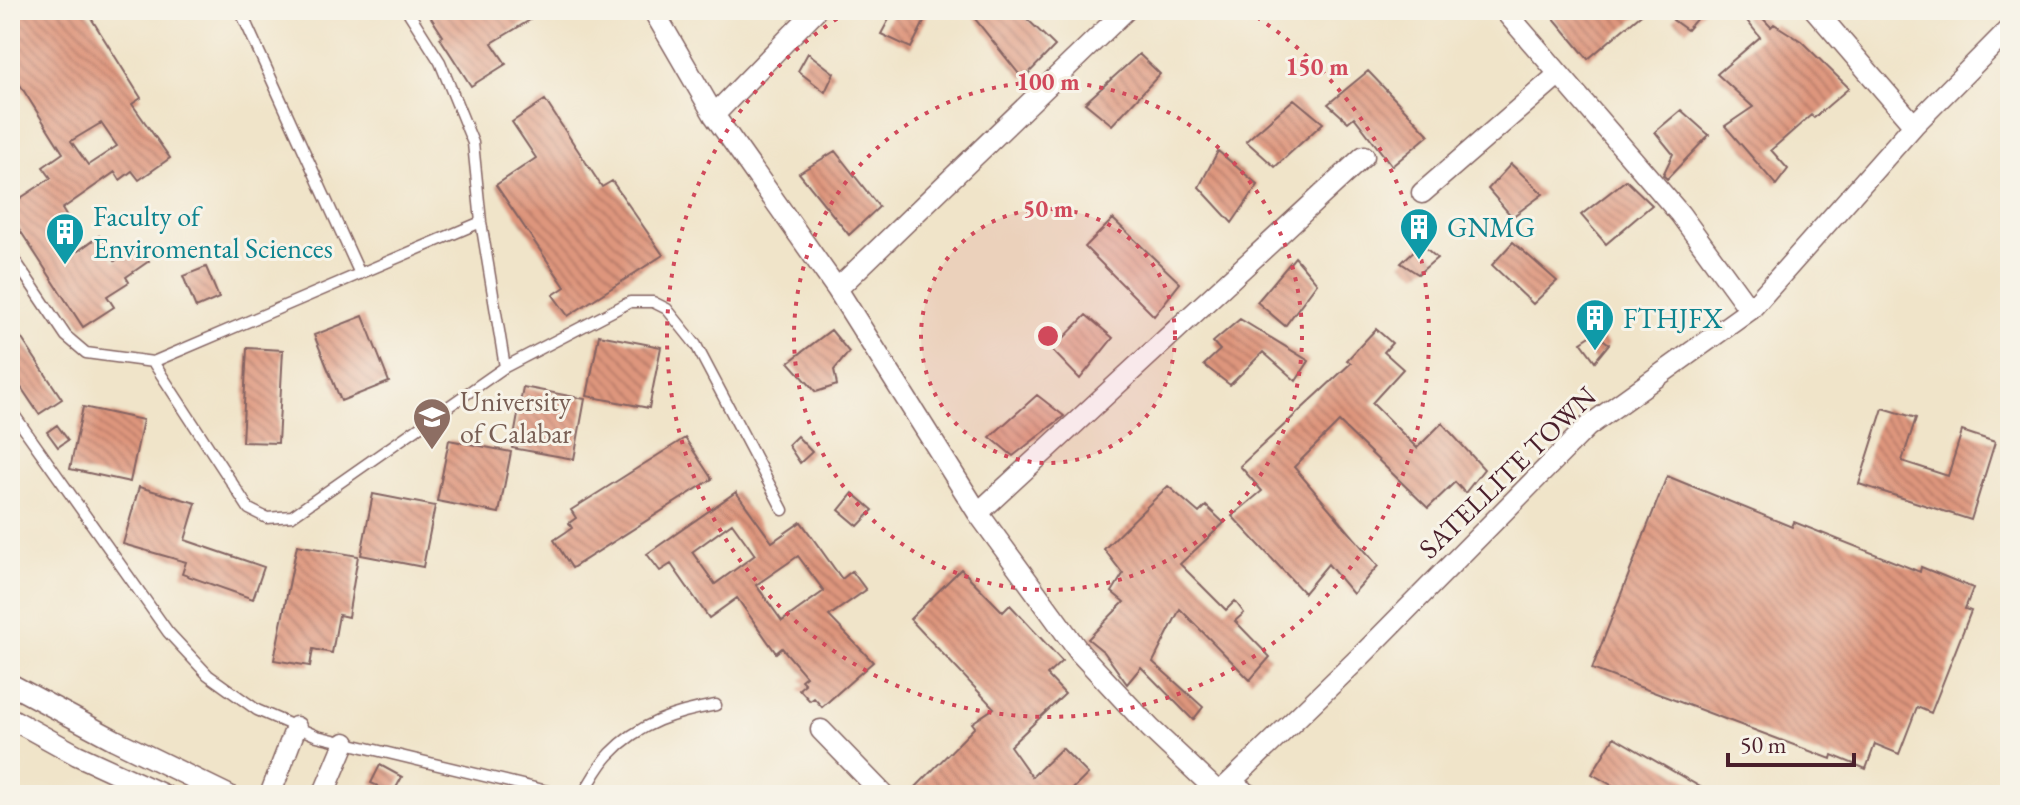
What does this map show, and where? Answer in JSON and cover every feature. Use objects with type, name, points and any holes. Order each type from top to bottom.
[{"type":"street","points":[[653,10],[714,115],[837,289],[978,513],[1080,653],[1150,728],[1223,790]]},
{"type":"street","points":[[714,115],[816,10]]},
{"type":"street","points":[[837,289],[1126,10]]},
{"type":"street","points":[[1504,10],[1680,214],[1750,310]]},
{"type":"street","points":[[1815,10],[1914,125]]},
{"type":"street","name":"SATELLITE TOWN","points":[[1223,790],[1362,655],[1587,427],[1750,310],[1914,125],[2010,28]]},
{"type":"street","points":[[1422,193],[1559,74]]},
{"type":"street","points":[[978,513],[1364,156]]},
{"type":"street","points":[[10,684],[228,795]]},
{"type":"street","points":[[10,718],[77,755],[164,795]]},
{"type":"street","points":[[270,795],[296,727]]},
{"type":"street","points":[[821,730],[884,795]]},
{"type":"street","points":[[323,795],[345,743]]},
{"type":"lane","points":[[240,10],[360,274]]},
{"type":"lane","points":[[407,10],[440,62],[473,143],[481,222],[505,367]]},
{"type":"lane","points":[[10,253],[66,336],[86,353],[153,362],[481,222]]},
{"type":"lane","points":[[153,362],[249,509],[267,518],[292,516],[505,367],[630,302],[653,302],[667,309],[696,345],[783,510]]},
{"type":"lane","points":[[10,409],[168,632],[208,675],[257,710],[317,736],[564,795]]},
{"type":"lane","points":[[582,795],[610,754],[649,724],[677,712],[716,705]]},
{"type":"lane","points":[[1223,790],[1260,795]]},
{"type":"building","points":[[10,10],[86,10],[141,98],[132,104],[170,158],[139,180],[132,171],[120,180],[115,172],[62,209],[68,219],[61,224],[78,251],[99,236],[115,261],[137,245],[149,261],[126,277],[129,282],[107,296],[114,307],[83,327],[10,215],[10,205],[51,178],[43,167],[63,153],[10,69]],"holes":[[[101,123],[117,146],[88,165],[71,141]]]},
{"type":"building","points":[[426,10],[524,10],[530,20],[492,43],[506,64],[471,86]]},
{"type":"building","points":[[894,10],[930,10],[911,48],[881,34]]},
{"type":"building","points":[[968,10],[1018,10],[1055,46],[1023,79]]},
{"type":"building","points":[[1547,10],[1646,10],[1588,59]]},
{"type":"building","points":[[1682,10],[1704,10],[1687,30],[1673,20]]},
{"type":"building","points":[[1749,10],[1755,10],[1771,27],[1774,24],[1801,41],[1849,88],[1814,118],[1811,115],[1771,150],[1788,169],[1776,185],[1725,126],[1753,107],[1717,74],[1760,37],[1744,17]]},
{"type":"building","points":[[808,53],[834,73],[825,92],[798,71]]},
{"type":"building","points":[[1139,54],[1160,74],[1112,125],[1085,103]]},
{"type":"building","points":[[1368,71],[1429,135],[1392,166],[1354,117],[1348,122],[1328,104]]},
{"type":"building","points":[[1294,99],[1323,123],[1275,167],[1246,141]]},
{"type":"building","points":[[545,100],[602,187],[612,181],[663,255],[568,316],[553,295],[565,287],[496,185],[536,158],[512,122]]},
{"type":"building","points":[[1681,110],[1709,135],[1667,179],[1663,175],[1673,154],[1655,132]]},
{"type":"building","points":[[835,151],[879,207],[849,235],[799,173]]},
{"type":"building","points":[[1218,151],[1258,185],[1232,223],[1199,187]]},
{"type":"building","points":[[1511,164],[1543,194],[1512,217],[1488,189]]},
{"type":"building","points":[[1626,180],[1652,205],[1606,244],[1581,215]]},
{"type":"building","points":[[1113,219],[1180,283],[1154,316],[1085,247]]},
{"type":"building","points":[[1513,242],[1557,281],[1533,304],[1492,265]]},
{"type":"building","name":"GNMG","points":[[1421,244],[1437,258],[1418,274],[1401,263]]},
{"type":"building","points":[[1295,257],[1317,283],[1285,326],[1257,302]]},
{"type":"building","points":[[206,267],[219,298],[196,308],[183,276]]},
{"type":"building","points":[[1086,315],[1113,338],[1080,379],[1052,350]]},
{"type":"building","points":[[363,316],[389,382],[341,401],[314,335]]},
{"type":"building","points":[[1240,319],[1309,361],[1296,381],[1263,352],[1230,385],[1204,365],[1220,350],[1213,342]]},
{"type":"building","points":[[10,321],[62,399],[39,414],[10,371]]},
{"type":"building","points":[[1376,329],[1392,343],[1384,352],[1403,369],[1372,403],[1417,448],[1442,423],[1484,469],[1465,493],[1455,482],[1428,508],[1339,422],[1294,467],[1378,566],[1353,594],[1328,564],[1304,593],[1232,516],[1262,491],[1240,466],[1351,363],[1347,360]]},
{"type":"building","points":[[831,330],[849,352],[834,370],[837,385],[816,392],[789,362]]},
{"type":"building","name":"FTHJFX","points":[[1595,333],[1609,344],[1595,361],[1581,342]]},
{"type":"building","points":[[599,335],[661,347],[649,408],[587,396]]},
{"type":"building","points":[[247,348],[283,350],[278,443],[242,442]]},
{"type":"building","points":[[523,387],[585,399],[574,459],[512,448]]},
{"type":"building","points":[[1037,395],[1064,416],[1013,456],[990,437]]},
{"type":"building","points":[[83,407],[143,420],[130,482],[70,469]]},
{"type":"building","points":[[1883,408],[1916,418],[1902,461],[1948,476],[1962,431],[1995,442],[1971,520],[1859,484]]},
{"type":"building","points":[[57,425],[68,440],[58,447],[47,432]]},
{"type":"building","points":[[797,436],[812,452],[800,463],[788,445]]},
{"type":"building","points":[[685,438],[712,479],[572,568],[554,540],[572,528],[569,523],[576,518],[571,510]]},
{"type":"building","points":[[449,440],[511,452],[499,513],[437,501]]},
{"type":"building","points":[[1667,476],[1792,527],[1794,522],[1920,572],[1921,567],[1973,588],[1965,609],[1971,611],[1931,713],[1917,707],[1899,754],[1875,744],[1866,769],[1832,755],[1831,759],[1592,669]]},
{"type":"building","points":[[1168,486],[1199,513],[1206,506],[1224,523],[1180,564],[1226,610],[1235,601],[1244,613],[1235,621],[1270,657],[1250,680],[1180,609],[1153,662],[1203,707],[1193,720],[1141,667],[1127,684],[1104,652],[1088,639],[1124,602],[1112,592],[1123,574],[1104,549]]},
{"type":"building","points":[[139,487],[196,503],[185,540],[264,567],[253,599],[182,574],[186,562],[123,544]]},
{"type":"building","points":[[736,492],[772,542],[801,522],[842,579],[852,571],[866,590],[829,616],[873,662],[822,707],[814,698],[810,701],[799,689],[805,684],[801,680],[806,676],[782,648],[776,653],[737,598],[709,618],[671,564],[660,571],[647,554]],"holes":[[[732,523],[755,555],[715,584],[692,552]],[[798,556],[824,591],[782,621],[756,585]]]},
{"type":"building","points":[[853,493],[873,510],[858,526],[839,510]]},
{"type":"building","points":[[373,494],[435,506],[423,567],[361,555]]},
{"type":"building","points":[[297,545],[358,556],[348,617],[339,615],[332,653],[313,649],[310,666],[274,660]]},
{"type":"building","points":[[961,569],[1003,612],[1010,605],[1062,661],[1047,675],[1065,694],[1010,746],[1032,777],[1062,748],[1088,774],[1067,795],[908,795],[975,727],[972,723],[994,708],[910,619]]},
{"type":"building","points":[[1614,737],[1714,795],[1629,795],[1592,774]]},
{"type":"building","points":[[380,765],[402,777],[392,795],[374,795],[378,786],[371,783]]},
{"type":"place","name":"GNMG","points":[[1419,261]]},
{"type":"place","name":"Faculty of Enviromental Sciences","points":[[65,266]]},
{"type":"place","name":"FTHJFX","points":[[1595,352]]},
{"type":"place","name":"University of Calabar","points":[[432,451]]}]
